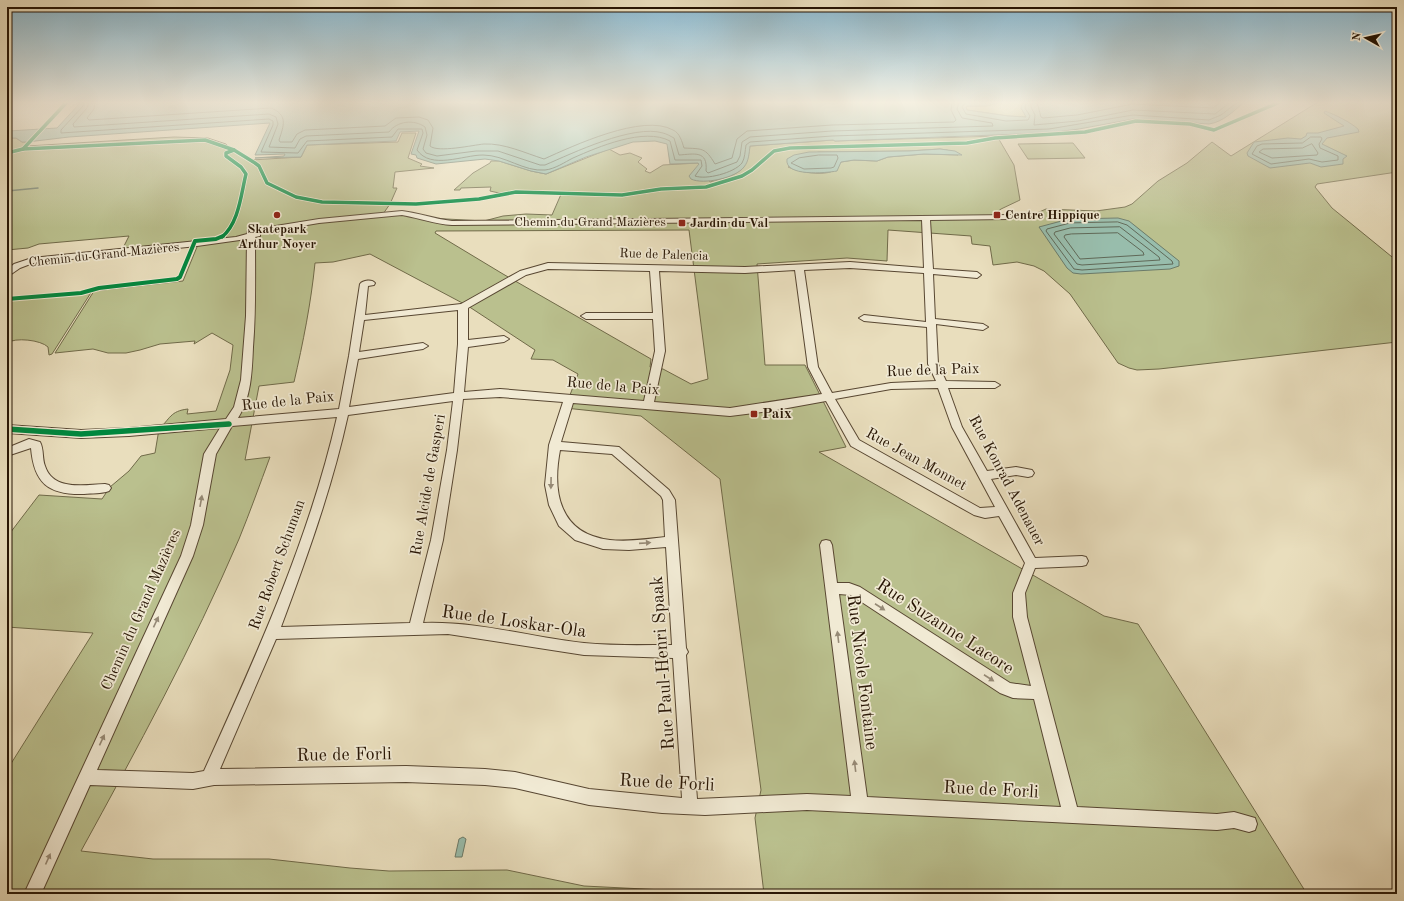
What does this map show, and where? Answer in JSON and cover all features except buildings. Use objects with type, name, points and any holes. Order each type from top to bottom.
[{"type":"street","name":"Chemin du Grand Mazières","points":[[7,274],[17,266],[32,261],[194,245],[251,236],[271,229],[344,218],[402,214],[417,215],[438,222],[452,223],[1008,217]]},
{"type":"street","name":"Rue Konrad Adenauer","points":[[926,218],[933,364],[942,384],[957,427],[1031,563],[1029,571],[1018,593],[1020,617],[1071,814]]},
{"type":"street","name":"Chemin du Grand Mazières","points":[[32,894],[187,556],[197,525],[210,454],[214,445],[239,408],[246,380],[251,316],[251,236]]},
{"type":"street","name":"Rue de Palencia","points":[[360,318],[463,307],[516,276],[537,268],[558,265],[745,270],[850,265],[976,275]]},
{"type":"street","points":[[648,405],[659,356],[654,268]]},
{"type":"street","name":"Rue Jean Monnet","points":[[799,268],[812,364],[855,443],[978,512],[985,513],[1003,511]]},
{"type":"street","name":"Rue Robert Schuman","points":[[209,777],[271,633],[328,474],[343,412],[354,356],[364,284],[371,283]]},
{"type":"street","name":"Rue Alcide de Gasperi","points":[[415,628],[437,540],[454,442],[463,344],[463,307]]},
{"type":"street","points":[[586,316],[657,316]]},
{"type":"street","points":[[864,318],[983,327]]},
{"type":"street","points":[[463,344],[504,339]]},
{"type":"street","points":[[354,356],[423,346]]},
{"type":"street","name":"Rue de la Paix","points":[[7,429],[106,433],[229,424],[343,412],[459,396],[507,393],[730,412],[771,407],[891,386],[942,384],[995,385]]},
{"type":"street","points":[[569,399],[554,445],[552,457],[552,499],[558,515],[565,525],[584,538],[606,544],[624,545],[673,541]]},
{"type":"street","points":[[30,444],[42,431]]},
{"type":"street","points":[[7,452],[17,447],[30,444],[36,445],[38,466],[42,475],[49,483],[57,487],[105,488]]},
{"type":"street","name":"Rue Paul-Henri Spaak","points":[[554,445],[610,450],[620,454],[668,496],[673,541],[690,806]]},
{"type":"street","points":[[984,476],[1016,471],[1028,473]]},
{"type":"street","name":"Rue Nicole Fontaine","points":[[826,545],[860,804]]},
{"type":"street","points":[[1031,563],[1042,564],[1067,560],[1082,561]]},
{"type":"street","name":"Rue Suzanne Lacore","points":[[832,588],[849,589],[855,591],[1005,688],[1012,691],[1040,693]]},
{"type":"street","name":"Rue de Loskar-Ola","points":[[271,633],[415,628],[467,630],[584,649],[680,652]]},
{"type":"street","name":"Rue de Forli","points":[[85,777],[193,781],[209,777],[406,774],[485,777],[516,780],[588,798],[622,802],[705,807],[794,802],[860,804],[1217,822],[1234,820],[1249,824]]},
{"type":"shaded area","points":[[7,144],[28,144],[27,146],[59,144],[226,144],[229,148],[251,160],[301,157],[307,145],[412,144],[408,158],[422,164],[420,166],[434,168],[395,172],[393,188],[397,188],[390,204],[383,214],[402,213],[428,218],[484,221],[503,216],[526,214],[552,215],[562,192],[525,191],[499,193],[490,191],[491,187],[461,188],[460,190],[454,190],[473,173],[491,161],[499,161],[546,174],[609,149],[620,155],[630,153],[642,158],[638,162],[647,169],[645,171],[650,173],[663,165],[698,163],[710,182],[738,172],[746,163],[750,146],[777,144],[1002,144],[1014,165],[1020,200],[1001,209],[993,215],[1022,217],[1046,209],[1096,211],[1125,207],[1132,204],[1158,181],[1187,163],[1210,144],[1215,144],[1231,156],[1250,144],[1397,144],[1397,172],[1317,184],[1315,187],[1332,208],[1397,261],[1397,342],[1159,369],[1137,370],[1118,363],[1070,294],[1044,271],[1034,266],[1017,262],[993,265],[990,246],[972,244],[971,236],[888,230],[887,261],[847,258],[757,264],[765,365],[805,365],[846,447],[819,452],[1104,616],[1138,624],[1307,894],[764,894],[755,818],[761,790],[720,479],[641,416],[565,408],[578,374],[553,360],[531,359],[535,350],[468,306],[370,254],[333,262],[315,263],[301,353],[294,382],[259,386],[245,460],[270,457],[243,529],[184,658],[81,851],[153,859],[269,859],[389,871],[507,870],[584,886],[664,890],[711,890],[712,894],[7,894],[7,770],[93,633],[7,627],[7,537],[39,495],[102,499],[110,487],[129,471],[141,456],[155,453],[159,429],[171,416],[177,412],[188,409],[187,414],[216,411],[230,370],[233,345],[212,333],[194,344],[195,341],[160,344],[126,353],[108,353],[93,349],[55,353],[94,291],[183,281],[197,244],[121,252],[129,236],[39,244],[28,248],[7,250]],"holes":[[[947,150],[958,155],[924,154],[888,157],[877,161],[854,160],[841,162],[835,170],[823,173],[804,172],[788,167],[818,152]],[[689,230],[708,379],[691,384],[663,369],[650,367],[651,359],[503,274],[435,233],[436,231]]]},
{"type":"shaded area","points":[[1018,144],[1074,144],[1085,158],[1028,159]]},
{"type":"shaded area","points":[[92,291],[52,354],[49,355],[48,347],[34,341],[16,340],[7,343],[7,300],[78,295]]},
{"type":"water","points":[[260,144],[328,144],[307,145],[301,157],[255,158],[284,156],[285,154],[255,155]]},
{"type":"water","points":[[414,144],[627,144],[586,157],[546,174],[499,161],[485,159],[436,164],[417,158],[416,155],[411,154]]},
{"type":"water","points":[[667,144],[777,144],[750,146],[747,162],[740,171],[727,177],[711,181],[696,181],[691,179],[689,176],[699,164],[698,163],[670,164]]},
{"type":"water","points":[[1253,144],[1322,144],[1347,156],[1343,159],[1343,164],[1321,167],[1310,163],[1270,168],[1248,156],[1247,153]]},
{"type":"water","points":[[940,149],[955,151],[962,155],[924,154],[888,157],[877,161],[854,160],[841,162],[837,171],[816,173],[792,169],[788,165],[787,159],[794,155],[809,152],[909,151]]},
{"type":"water","points":[[1118,218],[1129,221],[1179,261],[1179,266],[1170,269],[1081,274],[1073,273],[1067,268],[1039,227],[1069,219]]},
{"type":"water","points":[[463,837],[466,839],[462,857],[455,857],[459,839]]},
{"type":"waterway","points":[[7,191],[38,188]]},
{"type":"cycle path","points":[[23,149],[28,144]]},
{"type":"cycle path","points":[[7,153],[23,149],[123,144]]},
{"type":"cycle path","points":[[217,144],[234,150],[255,163],[259,166],[267,183],[296,197],[322,202],[360,204],[416,204],[479,199],[516,192],[622,195],[661,189],[706,187],[742,176],[752,170],[774,151],[790,148],[930,144]]},
{"type":"cycle path","points":[[7,299],[81,293],[99,288],[177,279],[180,277],[195,241],[212,240],[222,237],[231,227],[246,174],[241,167],[226,156],[226,153],[234,150]]},
{"type":"cycle path","points":[[7,429],[81,434],[229,424]]},
{"type":"place","name":"Skatepark Arthur Noyer","points":[[277,215]]},
{"type":"place","name":"Centre Hippique","points":[[997,215]]},
{"type":"place","name":"Jardin du Val","points":[[682,223]]},
{"type":"place","name":"Paix","points":[[754,414]]}]
